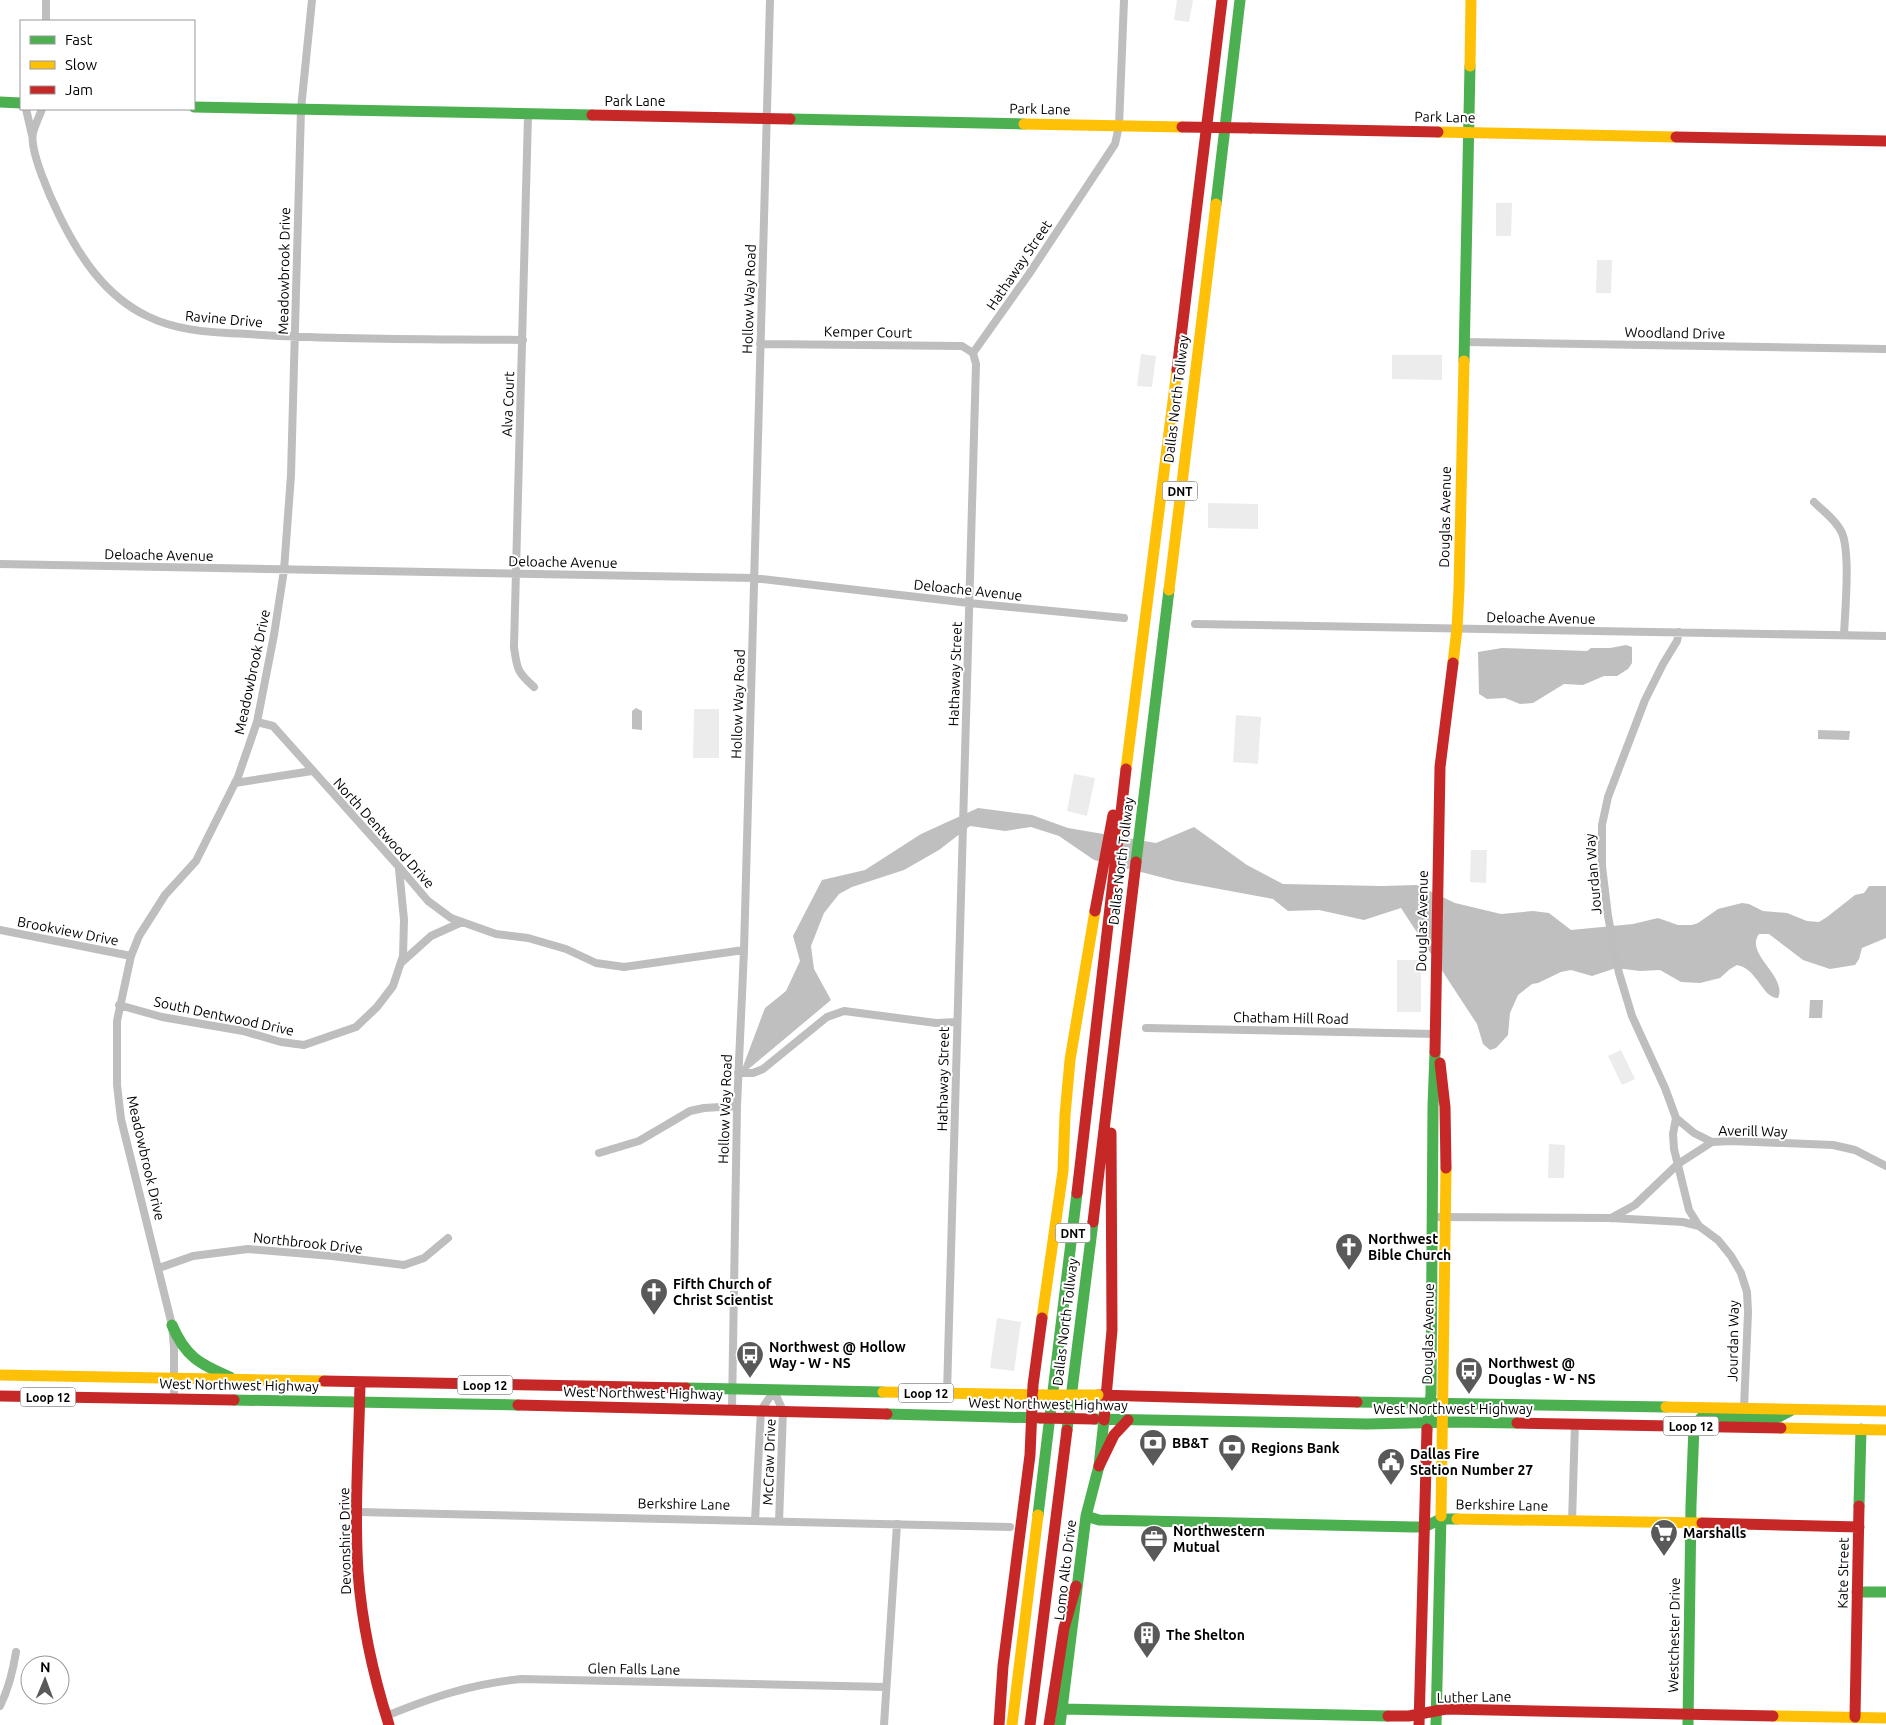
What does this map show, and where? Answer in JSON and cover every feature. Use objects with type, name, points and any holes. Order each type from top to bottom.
[{"type":"main road","name":"Dallas North Tollway","points":[[1012,1725],[1086,1123],[1130,741],[1222,0]]},
{"type":"main road","name":"Dallas North Tollway","points":[[1030,1725],[1110,1082],[1240,0]]},
{"type":"main road","name":"Douglas Avenue","points":[[1419,1720],[1426,1437],[1430,1403],[1440,767],[1457,630],[1460,582],[1471,0]]},
{"type":"main road","points":[[0,102],[20,103]]},
{"type":"main road","name":"Park Lane","points":[[195,107],[1886,141]]},
{"type":"main road","points":[[999,1725],[1003,1666],[1036,1418],[1037,1394],[1060,1200],[1065,1146],[1067,1090],[1073,1044],[1104,857],[1130,741]]},
{"type":"main road","name":"Douglas Avenue","points":[[1436,1034],[1444,1087],[1445,1134],[1443,1423],[1436,1725]]},
{"type":"main road","name":"Lomo Alto Drive","points":[[1060,1725],[1086,1516],[1099,1466],[1099,1420],[1112,1330],[1110,1082]]},
{"type":"main road","points":[[1433,1134],[1445,1134]]},
{"type":"main road","points":[[172,1325],[179,1342],[196,1361],[237,1380]]},
{"type":"main road","name":"West Northwest Highway","points":[[0,1375],[774,1391],[1103,1395],[1430,1403],[1886,1410]]},
{"type":"main road","name":"Devonshire Drive","points":[[360,1382],[357,1548],[362,1609],[370,1658],[388,1720]]},
{"type":"main road","name":"West Northwest Highway","points":[[0,1396],[732,1409],[1099,1420],[1367,1424],[1390,1422],[1575,1424],[1886,1430]]},
{"type":"main road","points":[[1390,1402],[1390,1422]]},
{"type":"main road","points":[[1694,1426],[1706,1416],[1777,1418],[1794,1409]]},
{"type":"main road","points":[[1099,1466],[1109,1440],[1122,1424],[1128,1420]]},
{"type":"main road","name":"Westchester Drive","points":[[1688,1720],[1694,1426]]},
{"type":"main road","name":"Kate Street","points":[[1855,1717],[1861,1429]]},
{"type":"main road","name":"Berkshire Lane","points":[[1086,1516],[1099,1520],[1424,1527],[1441,1519],[1691,1522],[1859,1527]]},
{"type":"main road","points":[[1049,1725],[1064,1628],[1076,1586]]},
{"type":"main road","points":[[1422,1590],[1439,1591]]},
{"type":"main road","points":[[1858,1592],[1886,1592]]},
{"type":"main road","points":[[1422,1612],[1439,1613]]},
{"type":"main road","name":"Luther Lane","points":[[1063,1709],[1409,1716],[1419,1720],[1436,1711],[1446,1709],[1688,1720],[1855,1717],[1873,1721],[1886,1718]]},
{"type":"street","points":[[46,0],[46,20]]},
{"type":"street","name":"Meadowbrook Drive","points":[[174,1399],[172,1325],[122,1119],[116,1085],[117,1021],[131,956],[139,936],[165,895],[196,861],[235,783],[257,722],[274,635],[284,570],[291,475],[301,109],[312,0]]},
{"type":"street","name":"Hollow Way Road","points":[[732,1409],[737,1106],[744,950],[770,0]]},
{"type":"street","name":"Hathaway Street","points":[[948,1393],[976,364],[973,353],[1029,274],[1115,144],[1119,126],[1124,0]]},
{"type":"street","name":"Ravine Drive","points":[[26,110],[37,160],[47,192],[65,227],[85,261],[103,284],[119,298],[146,316],[179,328],[295,337],[523,340]]},
{"type":"street","points":[[32,135],[42,110]]},
{"type":"street","name":"Alva Court","points":[[528,115],[514,647],[521,675],[534,687]]},
{"type":"street","name":"Woodland Drive","points":[[1464,342],[1886,349]]},
{"type":"street","name":"Kemper Court","points":[[760,344],[962,346],[973,353]]},
{"type":"street","points":[[1814,502],[1841,530],[1846,546],[1844,635]]},
{"type":"street","name":"Deloache Avenue","points":[[0,564],[754,578],[969,603],[1124,618]]},
{"type":"street","name":"Deloache Avenue","points":[[1195,624],[1886,636]]},
{"type":"street","name":"Jourdan Way","points":[[1679,632],[1677,641],[1644,700],[1604,809],[1602,866],[1608,916],[1619,973],[1632,1016],[1665,1088],[1676,1118],[1673,1142],[1689,1210],[1699,1226],[1718,1240],[1731,1256],[1741,1273],[1747,1292],[1748,1312],[1744,1408]]},
{"type":"street","name":"North Dentwood Drive","points":[[257,722],[273,726],[428,901],[451,918],[496,934],[528,938],[566,949],[596,963],[624,967],[744,950]]},
{"type":"street","points":[[235,783],[312,771]]},
{"type":"street","name":"South Dentwood Drive","points":[[119,1005],[162,1018],[243,1031],[281,1042],[304,1045],[356,1026],[377,1008],[394,986],[403,956],[404,920],[399,868]]},
{"type":"street","points":[[400,964],[416,947],[431,936],[462,922]]},
{"type":"street","name":"Brookview Drive","points":[[0,930],[131,956]]},
{"type":"street","points":[[738,1073],[754,1073],[763,1068],[827,1017],[844,1011],[936,1023],[957,1022]]},
{"type":"street","name":"Chatham Hill Road","points":[[1146,1028],[1436,1034]]},
{"type":"street","points":[[599,1152],[639,1141],[690,1111],[704,1108],[737,1106]]},
{"type":"street","points":[[1676,1118],[1694,1133],[1712,1142]]},
{"type":"street","name":"Averill Way","points":[[1611,1218],[1635,1205],[1678,1164],[1712,1142],[1833,1145],[1855,1150],[1886,1166]]},
{"type":"street","name":"Averill Way","points":[[1432,1217],[1611,1218],[1683,1222],[1699,1226]]},
{"type":"street","name":"Northbrook Drive","points":[[159,1268],[194,1256],[248,1249],[332,1256],[404,1265],[424,1258],[448,1238]]},
{"type":"street","name":"McCraw Drive","points":[[756,1521],[761,1410],[774,1391]]},
{"type":"street","name":"McCraw Drive","points":[[774,1391],[783,1411],[779,1522]]},
{"type":"street","points":[[1572,1522],[1575,1424]]},
{"type":"street","name":"Berkshire Lane","points":[[358,1512],[1010,1527]]},
{"type":"street","points":[[884,1725],[897,1524]]},
{"type":"street","points":[[0,1706],[7,1693],[13,1674],[16,1652]]},
{"type":"street","name":"Glen Falls Lane","points":[[388,1720],[428,1699],[490,1682],[521,1679],[886,1687]]},
{"type":"shaded area","points":[[1177,0],[1193,0],[1189,22],[1174,20]]},
{"type":"shaded area","points":[[1496,203],[1512,203],[1511,236],[1496,236]]},
{"type":"shaded area","points":[[1597,260],[1612,260],[1611,293],[1596,293]]},
{"type":"shaded area","points":[[1141,354],[1156,356],[1152,387],[1137,386]]},
{"type":"shaded area","points":[[1392,355],[1442,355],[1442,380],[1392,379]]},
{"type":"shaded area","points":[[1208,503],[1258,504],[1258,529],[1208,528]]},
{"type":"shaded area","points":[[1626,645],[1632,647],[1632,663],[1628,669],[1617,676],[1604,676],[1583,685],[1564,684],[1533,703],[1520,704],[1505,698],[1487,699],[1479,694],[1478,652],[1502,648],[1587,651],[1591,648],[1610,648]]},
{"type":"shaded area","points":[[636,708],[642,711],[642,730],[632,729],[632,711]]},
{"type":"shaded area","points":[[694,709],[719,709],[719,758],[693,758]]},
{"type":"shaded area","points":[[1236,715],[1261,717],[1258,764],[1233,762]]},
{"type":"shaded area","points":[[1818,730],[1850,731],[1849,740],[1818,739]]},
{"type":"shaded area","points":[[1074,774],[1095,778],[1087,816],[1067,811]]},
{"type":"shaded area","points":[[978,808],[1032,815],[1068,828],[1156,843],[1194,827],[1247,865],[1283,884],[1417,885],[1455,903],[1501,914],[1533,911],[1549,913],[1571,930],[1633,924],[1658,918],[1678,925],[1692,925],[1718,909],[1742,903],[1749,904],[1763,911],[1787,913],[1807,921],[1819,922],[1855,895],[1864,893],[1869,886],[1886,886],[1886,938],[1862,948],[1855,965],[1830,969],[1803,960],[1769,934],[1759,934],[1756,942],[1757,949],[1777,982],[1778,998],[1768,993],[1750,972],[1737,965],[1720,978],[1700,983],[1681,982],[1660,970],[1640,971],[1616,968],[1592,976],[1571,970],[1561,972],[1532,984],[1518,995],[1510,1013],[1508,1035],[1496,1048],[1490,1050],[1483,1044],[1477,1024],[1401,908],[1364,920],[1319,910],[1288,911],[1273,899],[1176,881],[1094,860],[1059,836],[1031,827],[1005,831],[970,826],[939,850],[904,870],[852,887],[839,894],[824,913],[811,946],[814,969],[831,1000],[739,1077],[765,1008],[786,991],[800,961],[793,936],[822,880],[865,870],[921,834]]},
{"type":"shaded area","points":[[1471,850],[1487,850],[1486,883],[1470,882]]},
{"type":"shaded area","points":[[1397,960],[1421,960],[1421,1012],[1397,1012]]},
{"type":"shaded area","points":[[1810,1000],[1823,1000],[1822,1018],[1809,1018]]},
{"type":"shaded area","points":[[1621,1050],[1635,1079],[1622,1085],[1608,1056]]},
{"type":"shaded area","points":[[1549,1144],[1565,1145],[1564,1178],[1548,1178]]},
{"type":"shaded area","points":[[997,1318],[1021,1322],[1014,1371],[990,1368]]},
{"type":"traffic: fast","points":[[1216,204],[1240,0]]},
{"type":"traffic: fast","points":[[1464,361],[1470,66]]},
{"type":"traffic: fast","points":[[0,102],[20,103]]},
{"type":"traffic: fast","points":[[195,107],[592,115]]},
{"type":"traffic: fast","points":[[790,119],[1024,124]]},
{"type":"traffic: fast","points":[[1136,862],[1169,590]]},
{"type":"traffic: fast","points":[[1427,1429],[1431,1394],[1435,1052]]},
{"type":"traffic: fast","points":[[1038,1515],[1077,1193]]},
{"type":"traffic: fast","points":[[1067,1430],[1093,1222]]},
{"type":"traffic: fast","points":[[172,1325],[182,1344],[194,1358],[230,1377]]},
{"type":"traffic: fast","points":[[686,1388],[883,1392]]},
{"type":"traffic: fast","points":[[234,1400],[518,1405]]},
{"type":"traffic: fast","points":[[1357,1402],[1666,1407]]},
{"type":"traffic: fast","points":[[1694,1426],[1702,1417],[1706,1416],[1777,1418],[1792,1410]]},
{"type":"traffic: fast","points":[[887,1414],[1040,1418]]},
{"type":"traffic: fast","points":[[1094,1419],[1367,1424],[1517,1423]]},
{"type":"traffic: fast","points":[[1060,1725],[1086,1516],[1099,1466],[1104,1420]]},
{"type":"traffic: fast","points":[[1688,1725],[1694,1426]]},
{"type":"traffic: fast","points":[[1859,1506],[1861,1429]]},
{"type":"traffic: fast","points":[[1086,1516],[1099,1520],[1413,1527],[1424,1527],[1441,1519],[1457,1519]]},
{"type":"traffic: fast","points":[[1436,1725],[1441,1516]]},
{"type":"traffic: fast","points":[[1857,1592],[1886,1592]]},
{"type":"traffic: fast","points":[[1063,1709],[1388,1716]]},
{"type":"traffic: slow","points":[[1470,66],[1471,0]]},
{"type":"traffic: slow","points":[[1024,124],[1182,127]]},
{"type":"traffic: slow","points":[[1438,132],[1676,137]]},
{"type":"traffic: slow","points":[[1169,590],[1216,204]]},
{"type":"traffic: slow","points":[[1453,663],[1459,589],[1464,361]]},
{"type":"traffic: slow","points":[[1126,769],[1177,370]]},
{"type":"traffic: slow","points":[[1042,1318],[1063,1171],[1065,1115],[1070,1060],[1095,911]]},
{"type":"traffic: slow","points":[[1441,1516],[1446,1168]]},
{"type":"traffic: slow","points":[[0,1375],[324,1381]]},
{"type":"traffic: slow","points":[[883,1392],[1043,1395]]},
{"type":"traffic: slow","points":[[1043,1395],[1098,1395]]},
{"type":"traffic: slow","points":[[1666,1407],[1886,1411]]},
{"type":"traffic: slow","points":[[1781,1428],[1886,1430]]},
{"type":"traffic: slow","points":[[1012,1725],[1038,1515]]},
{"type":"traffic: slow","points":[[1457,1519],[1702,1523]]},
{"type":"traffic: slow","points":[[1773,1716],[1886,1718]]},
{"type":"traffic: jam","points":[[1177,370],[1222,0]]},
{"type":"traffic: jam","points":[[592,115],[790,119]]},
{"type":"traffic: jam","points":[[1182,127],[1250,128]]},
{"type":"traffic: jam","points":[[1250,128],[1438,132]]},
{"type":"traffic: jam","points":[[1676,137],[1886,141]]},
{"type":"traffic: jam","points":[[1435,1052],[1440,767],[1453,663]]},
{"type":"traffic: jam","points":[[1077,1193],[1126,769]]},
{"type":"traffic: jam","points":[[1095,911],[1113,815]]},
{"type":"traffic: jam","points":[[1093,1222],[1136,862]]},
{"type":"traffic: jam","points":[[1440,1063],[1445,1107],[1446,1168]]},
{"type":"traffic: jam","points":[[1104,1420],[1112,1330],[1111,1133]]},
{"type":"traffic: jam","points":[[999,1725],[1003,1666],[1030,1455],[1033,1385],[1042,1318]]},
{"type":"traffic: jam","points":[[324,1381],[686,1388]]},
{"type":"traffic: jam","points":[[360,1382],[357,1501],[358,1572],[369,1650],[389,1725]]},
{"type":"traffic: jam","points":[[1098,1395],[1357,1402]]},
{"type":"traffic: jam","points":[[0,1396],[234,1400]]},
{"type":"traffic: jam","points":[[518,1405],[887,1414]]},
{"type":"traffic: jam","points":[[1040,1418],[1094,1419]]},
{"type":"traffic: jam","points":[[1099,1466],[1114,1435],[1128,1420]]},
{"type":"traffic: jam","points":[[1517,1423],[1781,1428]]},
{"type":"traffic: jam","points":[[1419,1725],[1427,1429]]},
{"type":"traffic: jam","points":[[1030,1725],[1067,1430]]},
{"type":"traffic: jam","points":[[1855,1717],[1859,1506]]},
{"type":"traffic: jam","points":[[1702,1523],[1859,1527]]},
{"type":"traffic: jam","points":[[1049,1725],[1064,1628],[1076,1586]]},
{"type":"traffic: jam","points":[[1388,1716],[1409,1716],[1446,1709],[1773,1716]]},
{"type":"place","name":"Northwest Bible Church","points":[[1349,1271]]},
{"type":"place","name":"Fifth Church of Christ Scientist","points":[[654,1316]]},
{"type":"place","name":"Northwest @ Hollow Way - W - NS","points":[[750,1379]]},
{"type":"place","name":"Northwest @ Douglas - W - NS","points":[[1469,1395]]},
{"type":"place","name":"BB&T","points":[[1153,1467]]},
{"type":"place","name":"Regions Bank","points":[[1232,1472]]},
{"type":"place","name":"Dallas Fire Station Number 27","points":[[1391,1486]]},
{"type":"place","name":"Marshalls","points":[[1664,1557]]},
{"type":"place","name":"Northwestern Mutual","points":[[1154,1563]]},
{"type":"place","name":"The Shelton","points":[[1147,1659]]}]
